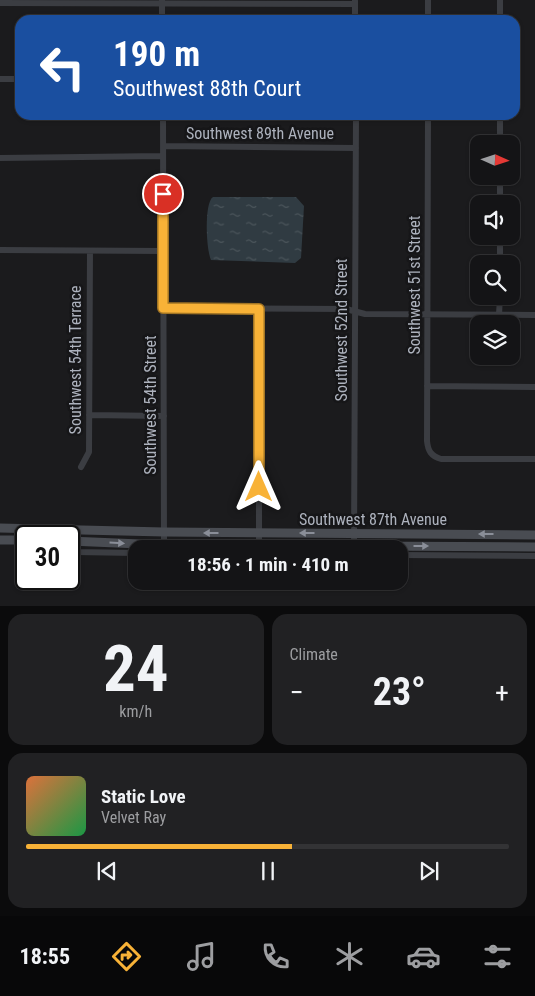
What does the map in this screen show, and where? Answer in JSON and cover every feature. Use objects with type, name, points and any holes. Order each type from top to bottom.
[{"type":"main road","name":"Southwest 87th Avenue","points":[[0,528],[164,532],[535,534]]},
{"type":"main road","points":[[80,532],[84,530]]},
{"type":"main road","points":[[445,551],[446,534]]},
{"type":"main road","points":[[0,540],[15,540]]},
{"type":"main road","name":"Southwest 87th Avenue","points":[[80,541],[128,543]]},
{"type":"main road","name":"Southwest 87th Avenue","points":[[408,549],[445,551],[535,546]]},
{"type":"street","points":[[428,0],[428,15]]},
{"type":"street","points":[[500,0],[500,15]]},
{"type":"street","points":[[162,1],[162,15]]},
{"type":"street","points":[[0,3],[162,1],[356,2],[356,15]]},
{"type":"street","points":[[0,79],[15,79]]},
{"type":"street","name":"Southwest 54th Street","points":[[163,120],[164,540]]},
{"type":"street","name":"Southwest 52nd Street","points":[[354,540],[356,120]]},
{"type":"street","name":"Southwest 51st Street","points":[[428,120],[427,441],[432,455],[447,459],[535,459]]},
{"type":"street","points":[[500,120],[500,135]]},
{"type":"street","name":"Southwest 89th Avenue","points":[[163,146],[356,148]]},
{"type":"street","points":[[0,158],[163,156]]},
{"type":"street","points":[[0,250],[164,251]]},
{"type":"street","name":"Southwest 54th Terrace","points":[[81,467],[89,452],[90,251]]},
{"type":"street","points":[[163,308],[346,310],[365,314],[499,315],[500,305]]},
{"type":"street","points":[[259,309],[259,540]]},
{"type":"street","points":[[520,315],[535,315]]},
{"type":"street","points":[[427,386],[535,387]]},
{"type":"street","points":[[89,415],[164,416]]},
{"type":"street","name":"Southwest 87th Avenue","points":[[408,554],[445,551],[535,556]]},
{"type":"street","points":[[80,552],[128,554]]},
{"type":"water","points":[[213,197],[296,197],[304,206],[301,258],[295,263],[211,260],[208,246],[207,217],[210,201]]},
{"type":"route","points":[[163,194],[163,308],[259,309],[259,487]]}]
